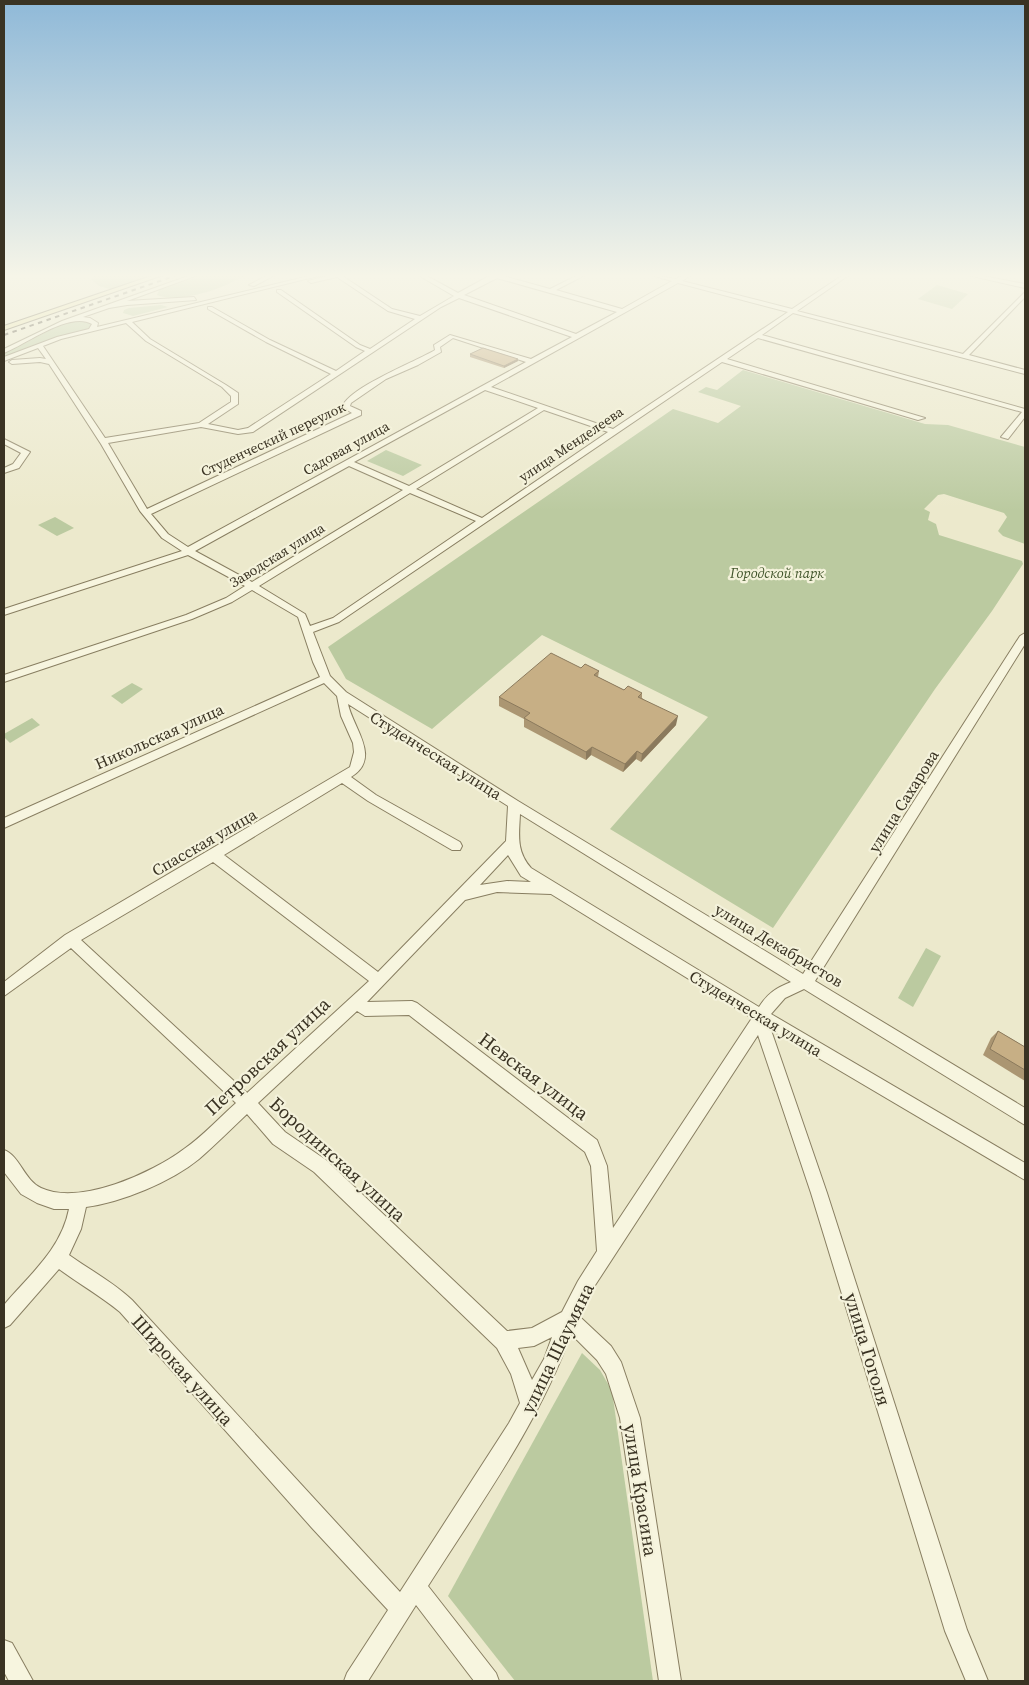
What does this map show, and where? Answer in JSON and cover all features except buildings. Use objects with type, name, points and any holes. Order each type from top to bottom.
[{"type":"street","points":[[4,361],[22,354]]},
{"type":"street","name":"Студенческая улица","points":[[45,354],[103,441],[146,513],[168,539],[297,612],[305,620],[314,654],[326,678],[342,695],[514,804],[512,852],[526,872],[761,1016],[1017,1161],[1025,1172]]},
{"type":"street","points":[[171,354],[224,386],[235,396],[235,402],[232,405],[201,425]]},
{"type":"street","points":[[293,354],[336,373]]},
{"type":"street","points":[[103,441],[201,425],[232,432],[243,432],[255,427],[366,354]]},
{"type":"street","name":"Студенческий переулок","points":[[146,513],[358,413],[346,407],[348,402],[384,378],[435,354]]},
{"type":"street","name":"Студенческий переулок","points":[[507,354],[530,361]]},
{"type":"street","name":"Садовая улица","points":[[4,612],[168,560],[188,551],[544,354]]},
{"type":"street","name":"улица Менделеева","points":[[308,630],[336,620],[728,354]]},
{"type":"street","points":[[818,354],[1025,412],[1005,437]]},
{"type":"street","points":[[955,354],[1025,372]]},
{"type":"street","points":[[720,359],[921,418]]},
{"type":"street","points":[[4,361],[40,360],[51,363]]},
{"type":"street","points":[[484,387],[614,432]]},
{"type":"street","name":"Заводская улица","points":[[4,679],[205,611],[229,600],[543,408]]},
{"type":"street","points":[[4,441],[26,452],[16,466],[4,471]]},
{"type":"street","points":[[349,463],[482,521]]},
{"type":"street","name":"улица Сахарова","points":[[806,982],[1025,636]]},
{"type":"street","name":"Никольская улица","points":[[4,823],[326,678]]},
{"type":"street","name":"Спасская улица","points":[[4,990],[70,940],[344,778],[359,763],[362,755],[344,715],[342,695]]},
{"type":"street","points":[[344,778],[372,798],[456,846]]},
{"type":"street","name":"улица Декабристов","points":[[514,804],[1025,1117]]},
{"type":"street","name":"Петровская улица","points":[[79,1201],[144,1182],[179,1164],[192,1154],[357,1003],[512,843]]},
{"type":"street","points":[[214,855],[379,981]]},
{"type":"street","name":"Петровская улица","points":[[456,900],[478,889],[492,887],[506,886],[554,890]]},
{"type":"street","name":"Бородинская улица","points":[[70,940],[248,1103],[280,1138],[320,1166],[504,1341],[520,1371],[530,1405]]},
{"type":"street","name":"улица Шаумяна","points":[[356,1681],[530,1405],[551,1364],[568,1318],[584,1287],[606,1252],[761,1016],[780,993],[806,982]]},
{"type":"street","name":"Невская улица","points":[[357,1003],[365,1009],[412,1008],[580,1135],[591,1146],[599,1166],[606,1252]]},
{"type":"street","name":"улица Гоголя","points":[[761,1016],[766,1038],[819,1193],[956,1631],[977,1681]]},
{"type":"street","points":[[4,1158],[25,1185],[36,1194],[49,1200],[79,1201],[70,1237],[58,1256],[4,1319]]},
{"type":"street","name":"Широкая улица","points":[[58,1256],[86,1278],[109,1291],[126,1306],[319,1521],[401,1609]]},
{"type":"street","points":[[504,1341],[534,1337],[568,1318]]},
{"type":"street","name":"улица Красина","points":[[568,1318],[604,1353],[614,1369],[630,1418],[670,1681]]},
{"type":"street","points":[[416,1587],[488,1681]]},
{"type":"street","points":[[4,1651],[22,1681]]},
{"type":"green space","points":[[4,354],[15,354],[4,358]]},
{"type":"green space","name":"Городской парк","points":[[743,370],[925,424],[948,425],[1025,447],[1025,544],[1003,536],[998,531],[1007,517],[1004,513],[944,494],[938,495],[924,509],[930,512],[928,520],[936,524],[939,535],[1022,561],[1023,564],[992,611],[935,689],[773,928],[610,829],[708,717],[542,635],[432,729],[346,679],[328,647],[673,409],[718,423],[741,406],[698,392],[706,387],[717,390]]},
{"type":"green space","points":[[386,450],[422,465],[403,476],[367,461]]},
{"type":"green space","points":[[55,517],[74,528],[57,536],[38,525]]},
{"type":"green space","points":[[132,683],[143,689],[122,704],[111,696]]},
{"type":"green space","points":[[32,718],[40,725],[10,743],[4,737],[4,734]]},
{"type":"green space","points":[[926,948],[941,956],[913,1007],[898,998]]},
{"type":"green space","points":[[582,1353],[600,1370],[612,1391],[653,1681],[515,1681],[448,1596]]}]
